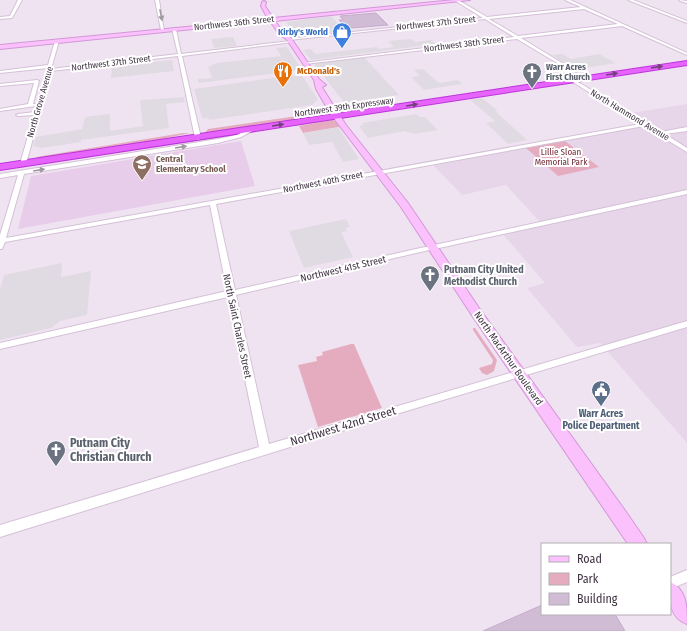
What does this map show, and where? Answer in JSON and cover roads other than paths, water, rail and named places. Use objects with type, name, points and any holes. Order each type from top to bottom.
[{"type":"highway","name":"Northwest 39th Expressway","points":[[0,167],[198,133],[574,76],[630,64],[687,55]]},
{"type":"highway","name":"Northwest 39th Expressway","points":[[198,133],[253,129],[339,112],[564,74],[584,78],[687,63]]},
{"type":"highway","points":[[630,64],[640,70]]},
{"type":"highway","name":"Northwest 39th Expressway","points":[[0,157],[23,163]]},
{"type":"main road","name":"Northwest 36th Street","points":[[0,47],[468,0]]},
{"type":"main road","name":"North MacArthur Boulevard","points":[[263,1],[268,4],[285,28],[290,36],[290,41]]},
{"type":"main road","name":"North MacArthur Boulevard","points":[[263,1],[262,4],[284,37],[290,41],[317,80],[326,86],[330,92]]},
{"type":"main road","name":"North MacArthur Boulevard","points":[[317,80],[317,87],[339,112],[637,543]]},
{"type":"main road","points":[[671,592],[687,615]]},
{"type":"street","points":[[0,18],[11,17],[20,0]]},
{"type":"street","points":[[157,0],[163,30]]},
{"type":"street","points":[[567,0],[687,55]]},
{"type":"street","points":[[630,0],[687,22]]},
{"type":"street","points":[[681,0],[687,2]]},
{"type":"street","name":"North Hammond Avenue","points":[[456,1],[517,38],[687,150]]},
{"type":"street","name":"Northwest 37th Street","points":[[0,72],[180,55],[484,18],[584,8]]},
{"type":"street","name":"Northwest 38th Street","points":[[305,63],[622,25]]},
{"type":"street","points":[[174,29],[198,133]]},
{"type":"street","name":"North Grove Avenue","points":[[1,243],[57,41]]},
{"type":"street","points":[[0,85],[47,80]]},
{"type":"street","points":[[30,106],[37,81]]},
{"type":"street","points":[[0,110],[39,105]]},
{"type":"street","points":[[18,115],[37,113]]},
{"type":"street","name":"Northwest 40th Street","points":[[1,243],[379,171],[646,124]]},
{"type":"street","name":"Northwest 39th Expressway","points":[[0,176],[23,163],[218,142],[239,136],[253,129]]},
{"type":"street","points":[[661,133],[687,129]]},
{"type":"street","name":"Northwest 41st Street","points":[[0,346],[687,192]]},
{"type":"street","name":"North Saint Charles Street","points":[[212,202],[265,450]]},
{"type":"street","name":"Northwest 42nd Street","points":[[0,531],[519,373],[687,324]]},
{"type":"street","points":[[671,583],[687,576]]},
{"type":"place","name":"Kirby's World","points":[[342,49]]},
{"type":"place","name":"McDonald's","points":[[283,88]]},
{"type":"place","name":"Warr Acres First Church","points":[[532,89]]},
{"type":"place","name":"Central Elementary School","points":[[142,181]]},
{"type":"place","name":"Putnam City United Methodist Church","points":[[430,292]]},
{"type":"place","name":"Warr Acres Police Department","points":[[601,407]]},
{"type":"place","name":"Putnam City Christian Church","points":[[56,467]]},
{"type":"park label","name":"Lillie Sloan Memorial Park","points":[[561,158]]}]
